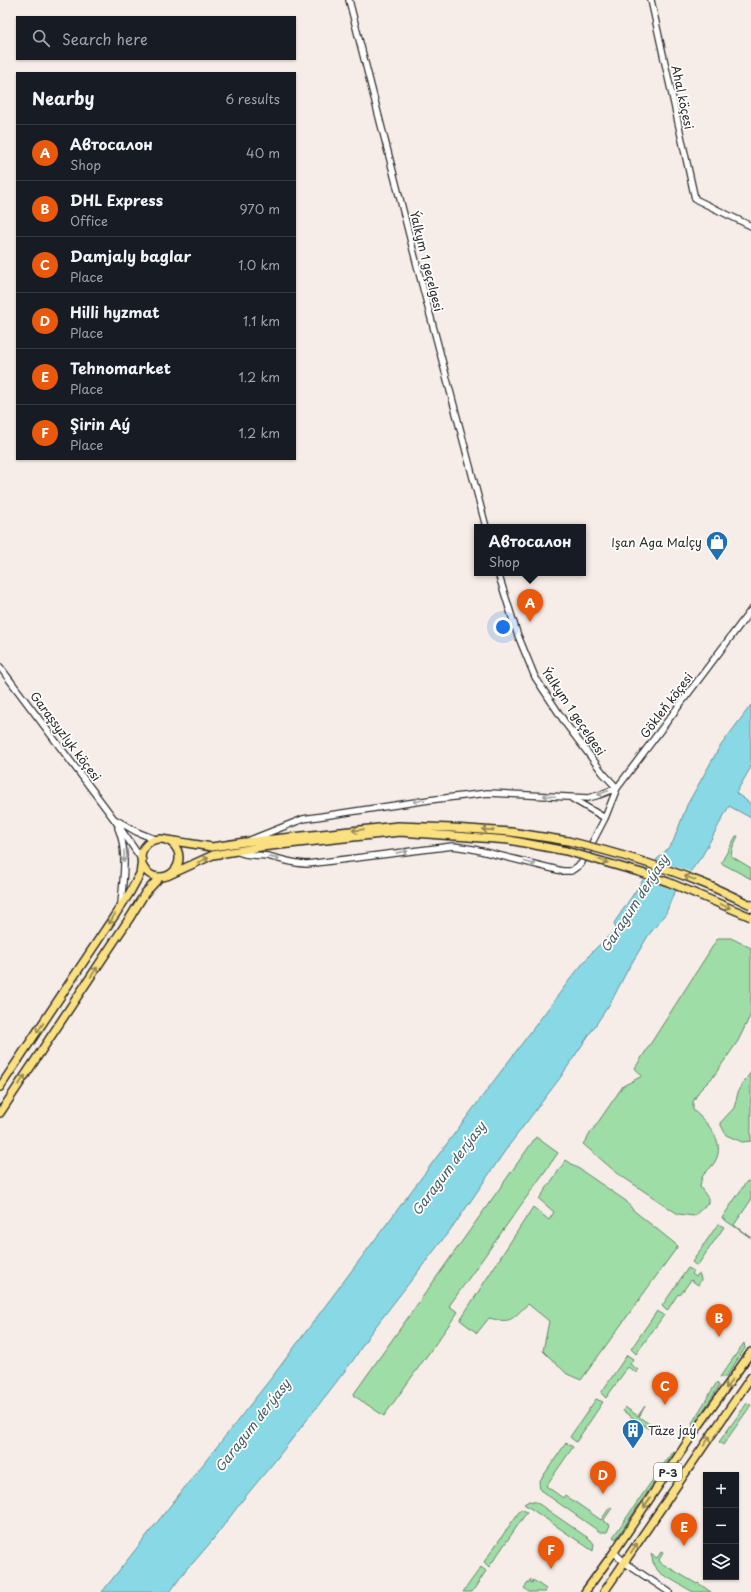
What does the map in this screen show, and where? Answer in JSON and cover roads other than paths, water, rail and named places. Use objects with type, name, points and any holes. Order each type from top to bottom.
[{"type":"main road","points":[[0,1087],[129,894],[140,874],[144,850],[151,842],[159,840],[212,847],[245,842],[398,826],[511,832],[568,841],[599,848],[672,871],[701,882],[751,905]]},
{"type":"main road","points":[[142,860],[146,871],[151,874],[164,876],[213,855],[261,847],[400,832],[509,840],[566,851],[634,870],[668,882],[751,917]]},
{"type":"main road","points":[[0,1113],[145,893],[164,876],[177,867],[179,855],[173,844],[159,840]]},
{"type":"main road","name":"P-3","points":[[584,1592],[614,1552],[693,1434],[751,1352]]},
{"type":"main road","name":"P-3","points":[[604,1592],[751,1377]]},
{"type":"street","name":"Ýalkym 1 geçelgesi","points":[[349,0],[418,273],[485,524]]},
{"type":"street","name":"Ahal köçesi","points":[[651,0],[695,199],[751,226]]},
{"type":"street","name":"Ýalkym 1 geçelgesi","points":[[499,576],[517,633],[535,677],[566,724],[603,773],[617,788]]},
{"type":"street","name":"Gökleň köçesi","points":[[236,851],[246,856],[265,856],[297,864],[307,864],[453,846],[473,849],[562,871],[571,870],[581,864],[605,818],[617,788],[751,610]]},
{"type":"street","name":"Garaşsyzlyk köçesi","points":[[0,667],[114,819]]},
{"type":"street","points":[[245,842],[303,819],[429,800],[488,793],[588,798],[617,788]]},
{"type":"street","points":[[570,798],[605,818]]},
{"type":"street","points":[[114,819],[137,832],[159,840]]},
{"type":"street","points":[[114,819],[142,860]]},
{"type":"street","points":[[114,819],[122,836],[124,848],[121,904]]},
{"type":"street","points":[[614,1552],[625,1563],[668,1592]]},
{"type":"water","name":"Garagum derýasy","points":[[751,705],[751,767],[736,793],[751,804],[751,818],[729,806],[702,856],[673,895],[666,913],[648,936],[627,971],[611,1002],[560,1078],[507,1148],[457,1221],[369,1335],[354,1359],[324,1398],[211,1542],[187,1568],[170,1592],[102,1592],[272,1377],[571,978],[593,951],[616,929],[614,923],[657,859],[673,842],[687,805],[719,748]]},
{"type":"place","name":"Işan Aga Malçy","points":[[717,562]]},
{"type":"place","name":"Автосалон","points":[[530,622]]},
{"type":"place","name":"DHL Express","points":[[719,1337]]},
{"type":"place","name":"Damjaly baglar","points":[[665,1405]]},
{"type":"place","name":"Täze jaý","points":[[633,1450]]},
{"type":"place","name":"Hilli hyzmat","points":[[603,1494]]},
{"type":"place","name":"Tehnomarket","points":[[684,1546]]},
{"type":"place","name":"Şirin Aý","points":[[551,1569]]}]
